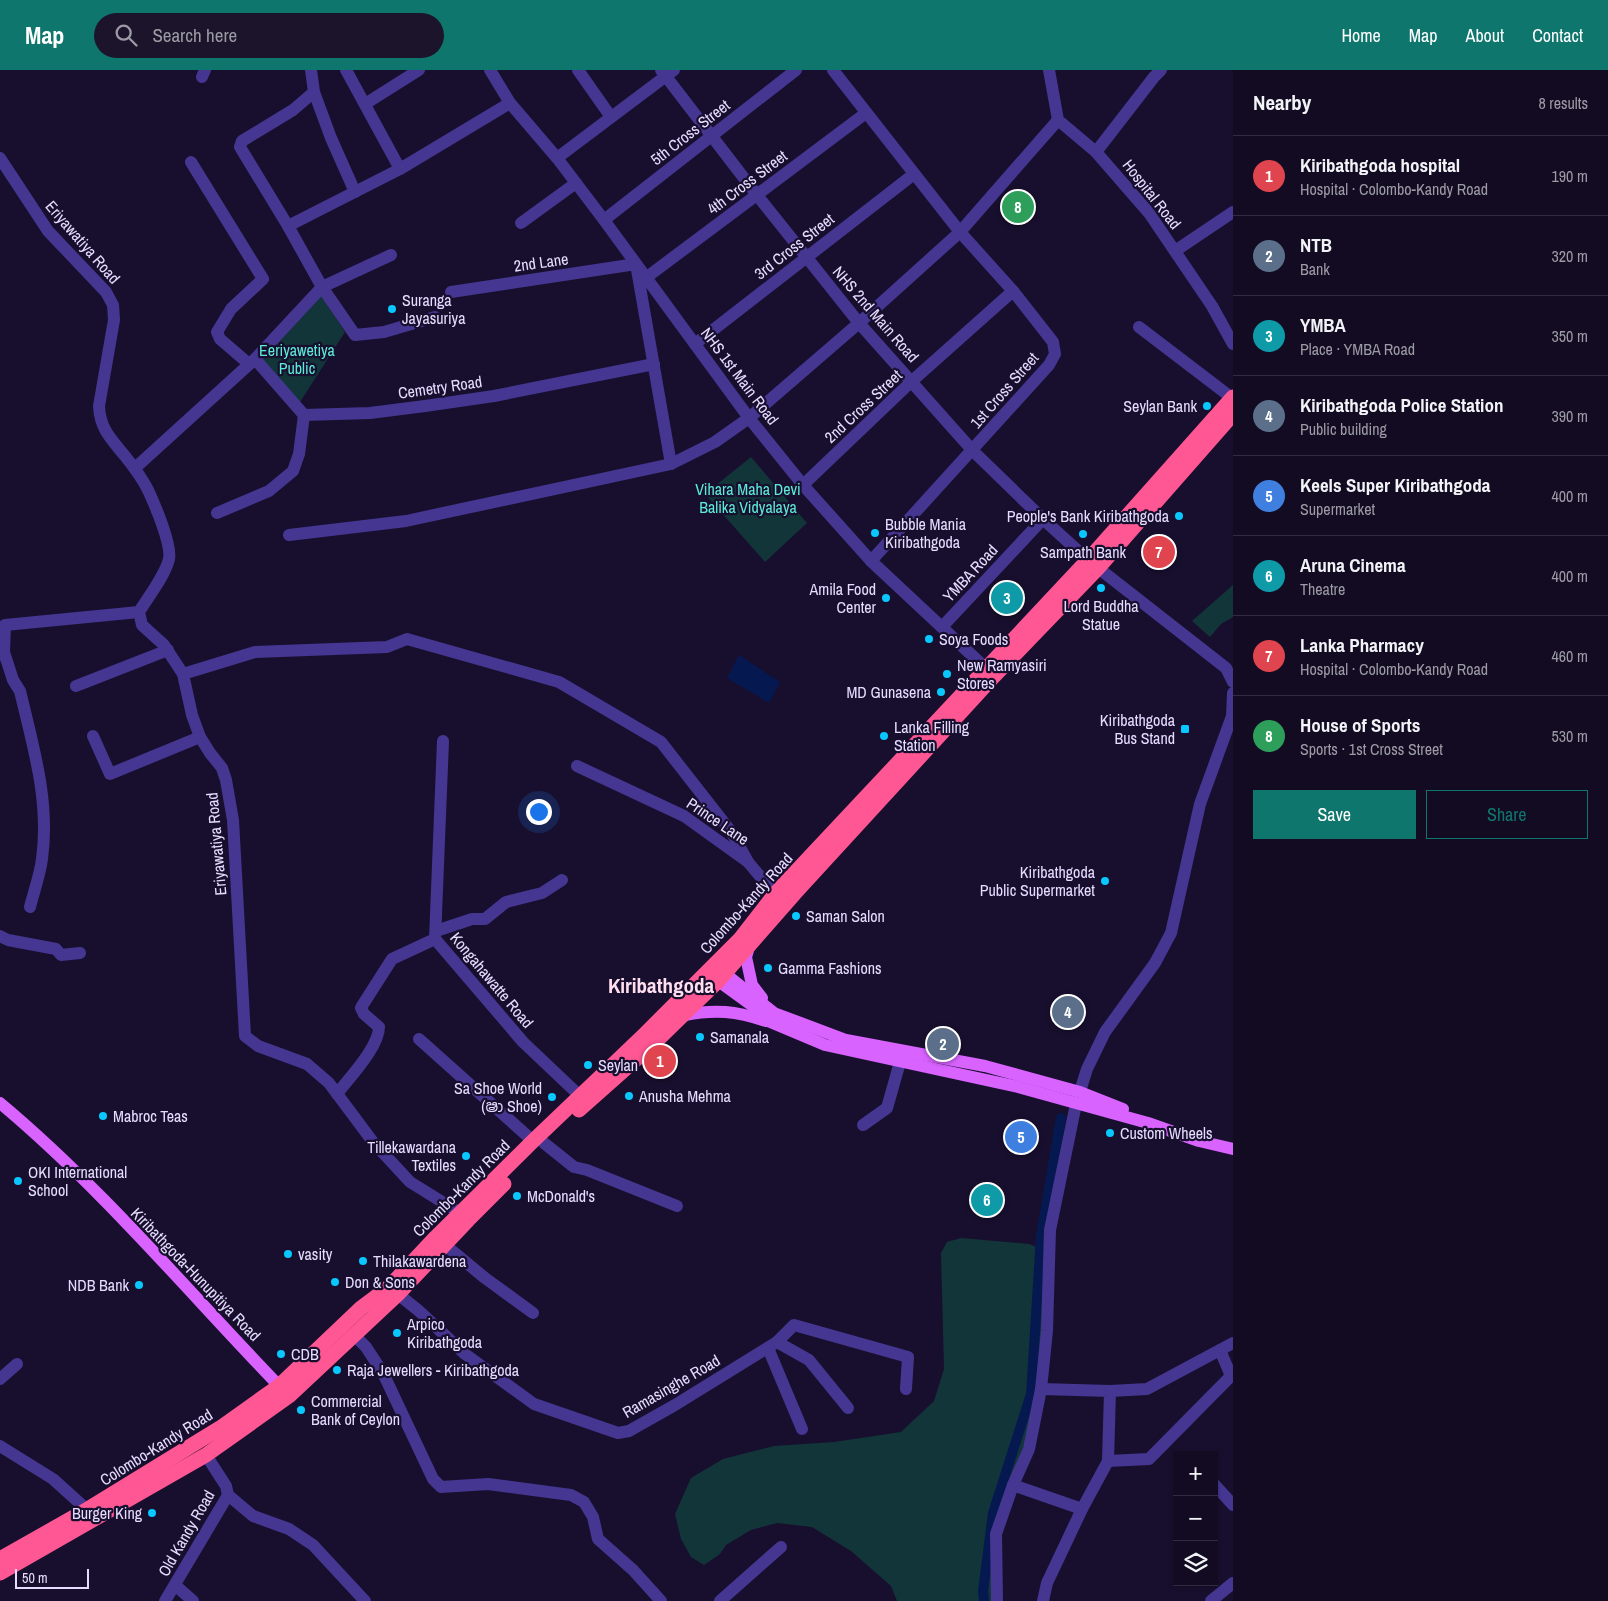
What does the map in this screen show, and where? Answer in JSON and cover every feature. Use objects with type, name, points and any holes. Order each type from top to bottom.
[{"type":"highway","name":"Colombo-Kandy Road","points":[[1093,564],[1232,398]]},
{"type":"highway","name":"Colombo-Kandy Road","points":[[538,1142],[684,1015],[775,894],[991,673],[1233,414]]},
{"type":"highway","name":"Colombo-Kandy Road","points":[[0,1573],[220,1428],[284,1391],[362,1308],[389,1287],[464,1217],[538,1142],[580,1096],[716,973],[749,947],[991,673]]},
{"type":"highway","name":"Colombo-Kandy Road","points":[[0,1559],[206,1455],[355,1336],[445,1244],[464,1217]]},
{"type":"main road","points":[[749,947],[746,957],[752,985],[771,1017]]},
{"type":"main road","points":[[716,973],[771,1017],[825,1045],[1018,1087],[1078,1098]]},
{"type":"main road","points":[[684,1015],[698,1012],[726,1011],[771,1017],[846,1040],[985,1066],[1199,1141],[1233,1149]]},
{"type":"main road","name":"Kiribathgoda-Hunupitiya Road","points":[[0,1104],[52,1148],[96,1192],[284,1391]]},
{"type":"street","points":[[311,70],[314,92],[331,138],[355,192]]},
{"type":"street","points":[[346,70],[400,169]]},
{"type":"street","points":[[365,104],[419,70]]},
{"type":"street","name":"NHS 1st Main Road","points":[[490,70],[510,103],[557,158],[750,418],[803,485],[871,561],[991,673]]},
{"type":"street","points":[[578,70],[612,117]]},
{"type":"street","name":"5th Cross Street","points":[[604,220],[796,70]]},
{"type":"street","name":"1st Cross Street","points":[[833,70],[960,232],[1013,291],[1053,342],[1054,354],[1049,365],[973,451],[871,561]]},
{"type":"street","points":[[289,535],[406,521],[671,464],[715,442],[750,418],[960,232],[1058,120],[1049,70]]},
{"type":"street","points":[[1096,152],[1161,70]]},
{"type":"street","points":[[557,158],[612,117],[667,72]]},
{"type":"street","name":"NHS 2nd Main Road","points":[[667,72],[711,136],[859,323],[973,451],[1042,519],[1093,564],[1226,668],[1233,682]]},
{"type":"street","points":[[314,92],[293,110],[242,141],[240,147],[322,287],[355,335],[384,332],[434,317]]},
{"type":"street","points":[[288,226],[400,169],[510,103]]},
{"type":"street","name":"4th Cross Street","points":[[647,277],[866,113]]},
{"type":"street","name":"Hospital Road","points":[[1058,120],[1096,152],[1149,213],[1212,306],[1233,344]]},
{"type":"street","name":"Eriyawatiya Road","points":[[0,158],[48,231],[106,292],[113,305],[114,320],[99,406],[100,418],[106,432],[135,468],[148,491],[168,541],[169,558],[165,569],[139,612],[142,625],[164,645],[183,674],[192,715],[200,737],[222,768],[226,780],[233,820],[245,1036],[258,1046],[307,1064],[329,1082],[373,1142],[410,1182],[464,1217]]},
{"type":"street","points":[[191,162],[263,279],[231,309],[217,332],[220,339],[252,361],[304,415],[299,454],[293,471],[269,491],[217,513]]},
{"type":"street","name":"3rd Cross Street","points":[[695,344],[914,174]]},
{"type":"street","points":[[521,224],[576,183]]},
{"type":"street","points":[[1175,251],[1233,212]]},
{"type":"street","points":[[135,468],[252,361],[322,287],[391,255]]},
{"type":"street","points":[[636,264],[671,464]]},
{"type":"street","name":"2nd Lane","points":[[451,292],[636,264]]},
{"type":"street","name":"2nd Cross Street","points":[[803,485],[912,381],[1013,291]]},
{"type":"street","points":[[1140,327],[1232,398]]},
{"type":"street","name":"Cemetry Road","points":[[304,415],[370,413],[494,396],[654,364]]},
{"type":"street","name":"YMBA Road","points":[[942,627],[1042,519]]},
{"type":"street","points":[[30,907],[42,860],[45,829],[42,788],[20,691],[2,654],[5,625],[139,612]]},
{"type":"street","points":[[183,674],[255,652],[387,647],[407,639],[559,682],[661,742],[732,833],[748,862]]},
{"type":"street","points":[[76,686],[168,650]]},
{"type":"street","points":[[997,1601],[996,1534],[1012,1485],[1029,1449],[1041,1389],[1047,1330],[1050,1230],[1078,1098],[1087,1069],[1105,1032],[1155,963],[1171,933],[1200,804],[1232,716],[1233,693]]},
{"type":"street","points":[[93,736],[110,774],[200,737]]},
{"type":"street","name":"Kongahawatte Road","points":[[443,740],[435,935],[523,1042],[580,1096]]},
{"type":"street","name":"Prince Lane","points":[[577,766],[684,816],[748,862],[775,894]]},
{"type":"street","points":[[337,1094],[365,1059],[379,1033],[379,1027],[364,1014],[361,1008],[392,959],[435,935],[472,919],[485,919],[506,902],[542,893],[562,880]]},
{"type":"street","points":[[0,936],[8,940],[56,949],[61,955],[80,953]]},
{"type":"street","points":[[419,1039],[538,1142],[574,1167],[587,1170],[677,1206]]},
{"type":"street","points":[[863,1125],[887,1108],[900,1062]]},
{"type":"street","points":[[445,1244],[485,1278],[533,1314]]},
{"type":"street","name":"Ramasinghe Road","points":[[398,1294],[465,1354],[534,1404],[618,1432],[629,1431],[668,1409],[772,1345],[794,1325],[908,1358],[906,1389]]},
{"type":"street","points":[[355,1336],[366,1347],[382,1373],[433,1479],[441,1487],[488,1484],[571,1495],[584,1502],[593,1517],[598,1539],[633,1570],[661,1601]]},
{"type":"street","points":[[1041,1389],[1110,1391],[1147,1388],[1233,1343]]},
{"type":"street","points":[[772,1345],[809,1360],[848,1408]]},
{"type":"street","points":[[772,1345],[802,1429]]},
{"type":"street","points":[[1108,1461],[1149,1458],[1231,1376],[1220,1350]]},
{"type":"street","points":[[0,1379],[17,1364]]},
{"type":"street","points":[[1043,1601],[1047,1583],[1082,1509],[1108,1461],[1110,1391]]},
{"type":"street","points":[[0,1446],[54,1479],[92,1514]]},
{"type":"street","name":"Old Kandy Road","points":[[165,1601],[228,1495],[226,1486],[206,1455]]},
{"type":"street","points":[[1012,1485],[1082,1509]]},
{"type":"street","points":[[1218,1488],[1233,1505]]},
{"type":"street","points":[[228,1495],[253,1516],[289,1529],[313,1544],[365,1601]]},
{"type":"street","points":[[720,1601],[781,1547]]},
{"type":"street","points":[[1211,1601],[1233,1583]]},
{"type":"street","points":[[175,1586],[192,1601]]},
{"type":"green space","name":"Eeriyawetiya Public","points":[[321,295],[345,332],[300,402],[261,361]]},
{"type":"green space","name":"Vihara Maha Devi Balika Vidyalaya","points":[[751,457],[807,523],[765,562],[705,494]]},
{"type":"green space","points":[[1233,585],[1233,617],[1221,624],[1210,637],[1192,621]]},
{"type":"green space","points":[[961,1238],[1029,1244],[1046,1250],[1042,1349],[1032,1423],[994,1528],[993,1601],[897,1601],[891,1586],[851,1551],[812,1527],[777,1523],[751,1530],[726,1545],[720,1554],[704,1565],[691,1557],[681,1539],[675,1514],[691,1478],[723,1459],[774,1446],[834,1442],[901,1432],[934,1401],[944,1369],[941,1253],[947,1242]]},
{"type":"shaded area","points":[[739,655],[780,682],[769,703],[727,678]]},
{"type":"waterway","points":[[984,1601],[983,1591],[993,1513],[1031,1394],[1041,1236],[1061,1118]]},
{"type":"place","name":"House of Sports","points":[[1018,207]]},
{"type":"place","name":"Suranga Jayasuriya","points":[[392,309]]},
{"type":"place","name":"Seylan Bank","points":[[1207,406]]},
{"type":"place","name":"People's Bank Kiribathgoda","points":[[1179,516]]},
{"type":"place","name":"Bubble Mania Kiribathgoda","points":[[875,533]]},
{"type":"place","name":"Sampath Bank","points":[[1083,534]]},
{"type":"place","name":"Lanka Pharmacy","points":[[1159,552]]},
{"type":"place","name":"Lord Buddha Statue","points":[[1101,588]]},
{"type":"place","name":"Amila Food Center","points":[[886,598]]},
{"type":"place","name":"YMBA","points":[[1007,598]]},
{"type":"place","name":"Soya Foods","points":[[929,639]]},
{"type":"place","name":"New Ramyasiri Stores","points":[[947,674]]},
{"type":"place","name":"MD Gunasena","points":[[941,692]]},
{"type":"place","name":"Kiribathgoda Bus Stand","points":[[1185,729]]},
{"type":"place","name":"Lanka Filling Station","points":[[884,736]]},
{"type":"place","name":"Kiribathgoda Public Supermarket","points":[[1105,881]]},
{"type":"place","name":"Saman Salon","points":[[796,916]]},
{"type":"place","name":"Gamma Fashions","points":[[768,968]]},
{"type":"place","name":"Kiribathgoda Police Station","points":[[1068,1012]]},
{"type":"place","name":"Samanala","points":[[700,1037]]},
{"type":"place","name":"NTB","points":[[943,1044]]},
{"type":"place","name":"Kiribathgoda hospital","points":[[660,1061]]},
{"type":"place","name":"Seylan","points":[[588,1065]]},
{"type":"place","name":"Anusha Mehma","points":[[629,1096]]},
{"type":"place","name":"Sa Shoe World (ෂා Shoe)","points":[[552,1097]]},
{"type":"place","name":"Mabroc Teas","points":[[103,1116]]},
{"type":"place","name":"Custom Wheels","points":[[1110,1133]]},
{"type":"place","name":"Keels Super Kiribathgoda","points":[[1021,1137]]},
{"type":"place","name":"Tillekawardana Textiles","points":[[466,1156]]},
{"type":"place","name":"OKI International School","points":[[18,1181]]},
{"type":"place","name":"McDonald's","points":[[517,1196]]},
{"type":"place","name":"Aruna Cinema","points":[[987,1200]]},
{"type":"place","name":"vasity","points":[[288,1254]]},
{"type":"place","name":"Thilakawardena","points":[[363,1261]]},
{"type":"place","name":"Don & Sons","points":[[335,1282]]},
{"type":"place","name":"NDB Bank","points":[[139,1285]]},
{"type":"place","name":"Arpico Kiribathgoda","points":[[397,1333]]},
{"type":"place","name":"CDB","points":[[281,1354]]},
{"type":"place","name":"Raja Jewellers - Kiribathgoda","points":[[337,1370]]},
{"type":"place","name":"Commercial Bank of Ceylon","points":[[301,1410]]},
{"type":"place","name":"Burger King","points":[[152,1513]]},
{"type":"district","name":"Kiribathgoda","points":[[661,986]]}]
